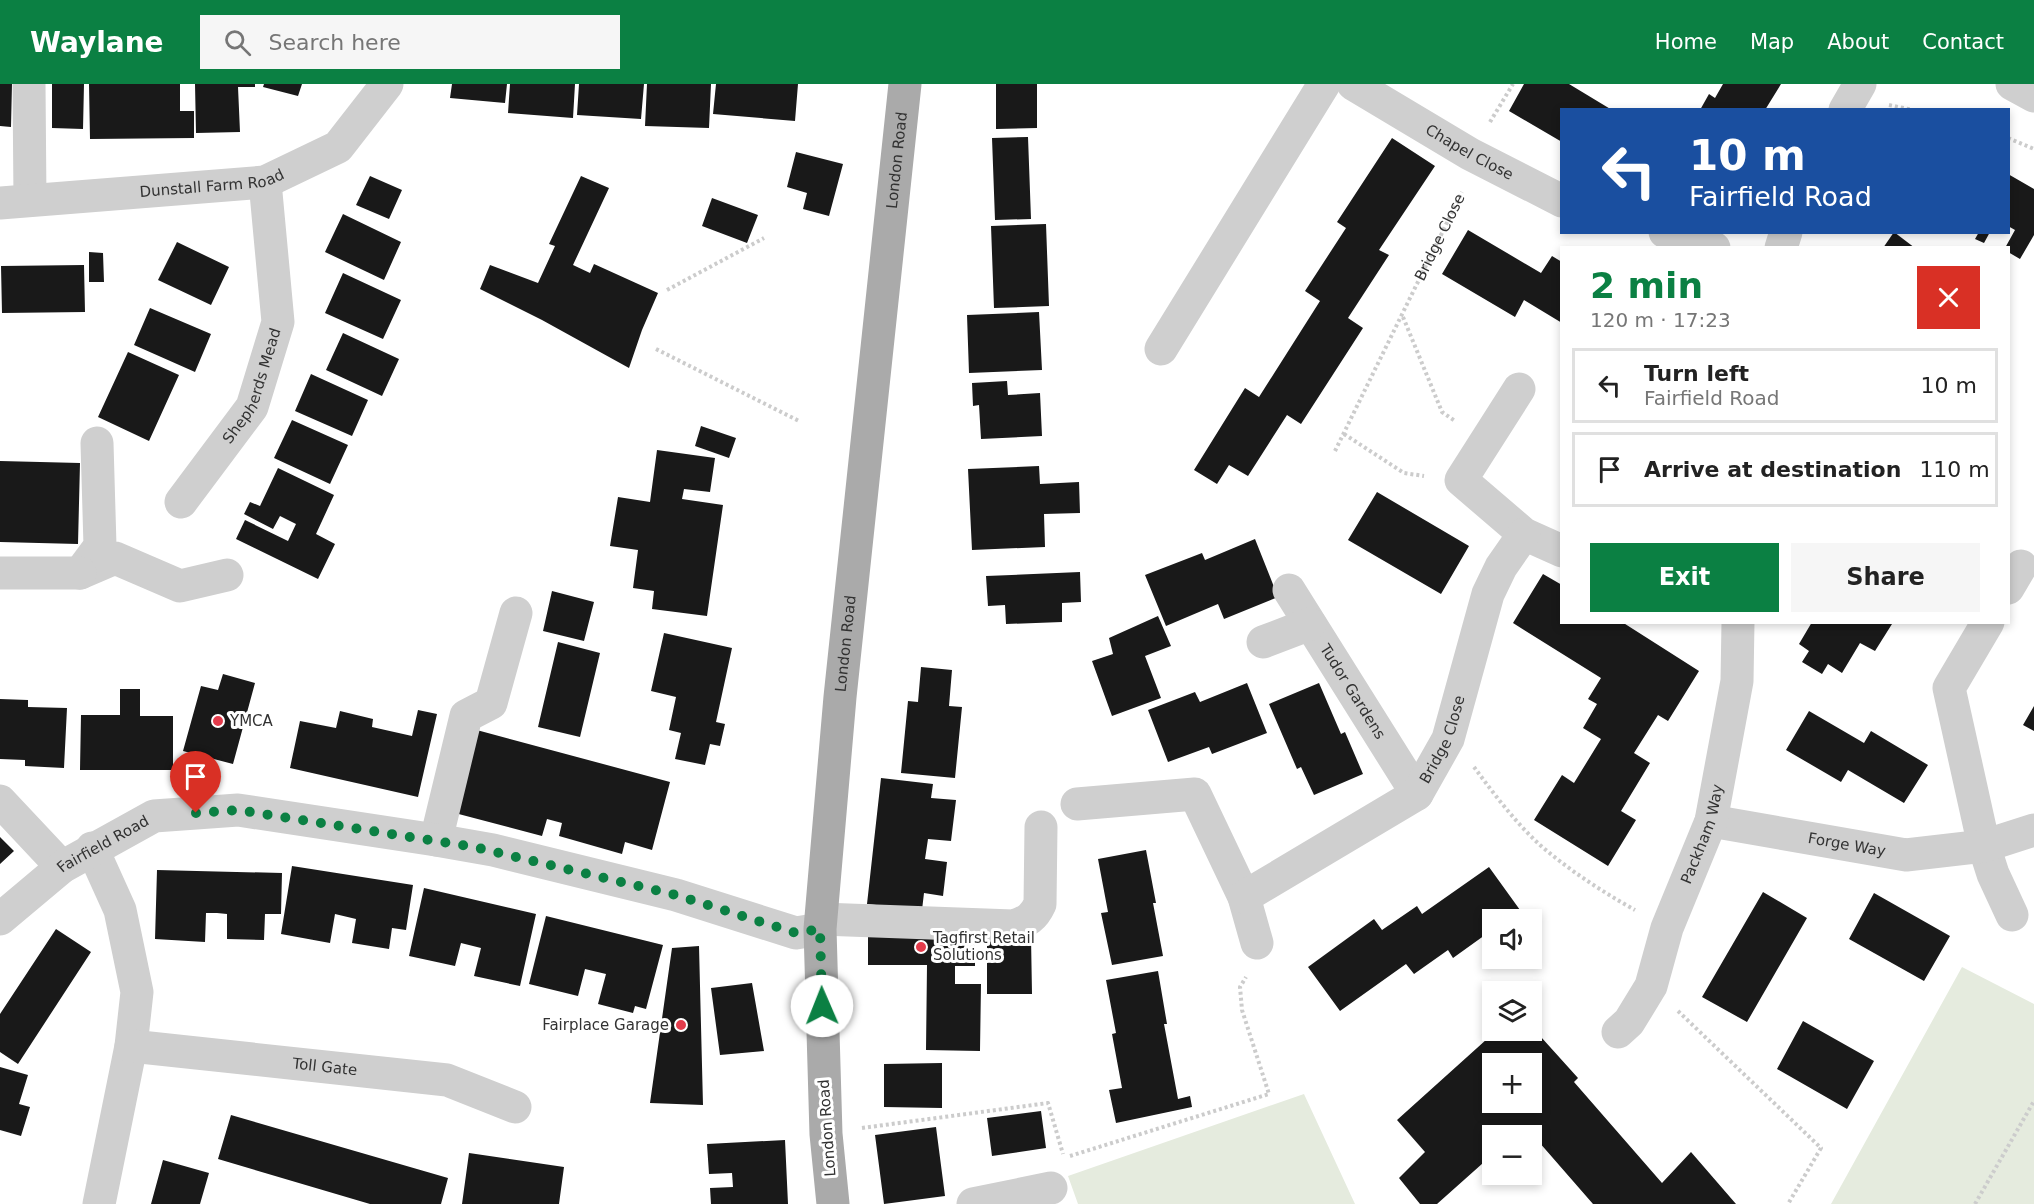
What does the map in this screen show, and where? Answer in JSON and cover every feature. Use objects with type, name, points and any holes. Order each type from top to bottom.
[{"type":"main road","name":"London Road","points":[[832,1204],[826,1134],[821,924],[840,696],[905,84]]},
{"type":"street","points":[[15,202],[28,84]]},
{"type":"street","name":"Dunstall Farm Road","points":[[15,202],[265,182],[338,147],[387,84]]},
{"type":"street","points":[[1161,349],[1324,84]]},
{"type":"street","points":[[1846,108],[1860,84]]},
{"type":"street","points":[[2012,84],[2034,96]]},
{"type":"street","name":"Chapel Close","points":[[1366,92],[1474,156],[1560,200]]},
{"type":"street","name":"Shepherds Mead","points":[[181,502],[252,407],[278,322],[265,182]]},
{"type":"street","points":[[1671,234],[1708,246]]},
{"type":"street","points":[[1519,389],[1461,480],[1524,534],[1560,550]]},
{"type":"street","points":[[80,573],[100,546],[97,443]]},
{"type":"street","name":"Bridge Close","points":[[1244,897],[1417,794],[1448,739],[1488,594],[1501,567],[1524,534]]},
{"type":"street","points":[[0,573],[80,573],[115,558],[180,586],[226,575]]},
{"type":"street","name":"Tudor Gardens","points":[[1289,590],[1417,794]]},
{"type":"street","points":[[436,840],[466,716],[491,703],[516,613]]},
{"type":"street","points":[[1263,642],[1310,624]]},
{"type":"street","name":"Packham Way","points":[[1618,1032],[1629,1022],[1651,986],[1667,928],[1711,821],[1737,681],[1738,624]]},
{"type":"street","points":[[1987,624],[1948,688],[1984,846],[1993,874],[2012,915]]},
{"type":"street","points":[[1077,804],[1195,794],[1244,897],[1257,943]]},
{"type":"street","points":[[0,801],[62,867]]},
{"type":"street","name":"Fairfield Road","points":[[0,919],[62,867],[92,848],[154,816],[238,810],[493,850],[676,895],[796,933],[821,924],[1014,926],[1027,922],[1036,913],[1040,904],[1041,826]]},
{"type":"street","name":"Forge Way","points":[[1711,821],[1906,855],[1984,846],[2034,830]]},
{"type":"street","points":[[92,848],[120,910],[137,992],[131,1046],[99,1204]]},
{"type":"street","name":"Toll Gate","points":[[131,1046],[447,1080],[515,1107]]},
{"type":"street","points":[[973,1204],[1051,1188]]},
{"type":"path","name":"Bridge Close","points":[[1335,451],[1402,316],[1474,156],[1513,84]]},
{"type":"path","points":[[2010,139],[2034,149]]},
{"type":"path","points":[[667,290],[764,238]]},
{"type":"path","points":[[1402,316],[1442,412],[1484,443]]},
{"type":"path","points":[[656,349],[799,421]]},
{"type":"path","points":[[1344,434],[1404,473],[1461,480]]},
{"type":"path","points":[[1448,739],[1471,764],[1503,806],[1539,844],[1583,879],[1667,928]]},
{"type":"path","points":[[826,1134],[1048,1103],[1064,1158],[1269,1094],[1242,1010],[1240,987],[1255,964],[1257,943]]},
{"type":"path","points":[[1651,986],[1821,1148],[1788,1204]]},
{"type":"path","points":[[1975,1204],[2034,1101]]},
{"type":"shaded area","points":[[1962,967],[2034,1004],[2034,1204],[1831,1204]]},
{"type":"shaded area","points":[[1304,1094],[1355,1204],[1078,1204],[1068,1176]]},
{"type":"building","points":[[0,84],[12,84],[11,127],[0,126]]},
{"type":"building","points":[[52,84],[84,84],[83,129],[52,128]]},
{"type":"building","points":[[89,84],[180,84],[180,111],[194,111],[194,138],[90,139]]},
{"type":"building","points":[[195,84],[255,84],[255,87],[238,87],[240,132],[196,133]]},
{"type":"building","points":[[264,84],[302,84],[298,96],[263,87]]},
{"type":"building","points":[[452,84],[507,84],[505,103],[450,98]]},
{"type":"building","points":[[510,84],[575,84],[573,118],[508,113]]},
{"type":"building","points":[[579,84],[644,84],[641,119],[577,115]]},
{"type":"building","points":[[647,84],[711,84],[709,128],[645,126]]},
{"type":"building","points":[[716,84],[798,84],[795,121],[713,114]]},
{"type":"building","points":[[996,84],[1037,84],[1037,128],[996,129]]},
{"type":"building","points":[[1524,84],[1569,84],[1609,108],[1560,108],[1560,141],[1509,111]]},
{"type":"building","points":[[1723,84],[1781,84],[1766,108],[1701,108],[1709,94],[1715,98]]},
{"type":"building","points":[[1028,137],[1031,219],[995,220],[992,138]]},
{"type":"building","points":[[1392,138],[1435,166],[1379,250],[1389,255],[1348,318],[1363,328],[1301,424],[1287,415],[1248,476],[1229,465],[1217,484],[1194,470],[1245,388],[1259,397],[1320,301],[1305,291],[1346,228],[1337,222]]},
{"type":"building","points":[[796,152],[843,164],[829,216],[803,209],[807,193],[787,187]]},
{"type":"building","points":[[2010,175],[2034,189],[2034,235],[2020,259],[2010,253],[2010,246],[2006,246],[2015,230],[2010,227]]},
{"type":"building","points":[[370,176],[402,190],[389,219],[356,205]]},
{"type":"building","points":[[581,176],[609,188],[573,265],[590,273],[594,264],[658,293],[629,368],[480,289],[490,265],[538,283],[555,246],[549,244]]},
{"type":"building","points":[[712,198],[758,215],[747,243],[702,226]]},
{"type":"building","points":[[343,214],[401,242],[384,280],[325,252]]},
{"type":"building","points":[[1046,224],[1049,306],[994,308],[991,226]]},
{"type":"building","points":[[1468,230],[1541,273],[1552,256],[1560,261],[1560,322],[1524,300],[1515,317],[1442,274]]},
{"type":"building","points":[[1893,234],[1897,234],[1912,246],[1884,246]]},
{"type":"building","points":[[1978,234],[1989,234],[1984,243],[1975,239]]},
{"type":"building","points":[[177,242],[229,267],[211,305],[158,280]]},
{"type":"building","points":[[89,252],[103,253],[104,282],[89,282]]},
{"type":"building","points":[[84,265],[85,312],[2,313],[1,266]]},
{"type":"building","points":[[343,273],[401,300],[383,339],[325,313]]},
{"type":"building","points":[[150,308],[211,334],[195,372],[134,345]]},
{"type":"building","points":[[1039,312],[1042,370],[969,373],[967,315]]},
{"type":"building","points":[[343,333],[399,359],[382,396],[326,370]]},
{"type":"building","points":[[128,352],[179,375],[149,441],[98,417]]},
{"type":"building","points":[[311,374],[368,400],[352,436],[295,411]]},
{"type":"building","points":[[1007,381],[1008,395],[1040,393],[1042,436],[981,439],[979,405],[973,406],[972,383]]},
{"type":"building","points":[[292,420],[348,445],[330,484],[274,458]]},
{"type":"building","points":[[701,426],[736,438],[729,458],[695,446]]},
{"type":"building","points":[[657,450],[715,458],[710,492],[684,489],[682,499],[723,505],[707,616],[652,609],[654,591],[633,588],[638,550],[610,546],[618,497],[650,502]]},
{"type":"building","points":[[0,461],[80,463],[78,544],[0,542]]},
{"type":"building","points":[[1039,466],[1040,484],[1079,482],[1080,513],[1044,514],[1045,547],[972,550],[968,469]]},
{"type":"building","points":[[278,468],[334,495],[316,534],[335,544],[318,579],[236,539],[245,520],[288,541],[296,524],[280,516],[273,529],[244,514],[250,502],[260,506]]},
{"type":"building","points":[[1377,492],[1469,546],[1441,594],[1348,540]]},
{"type":"building","points":[[1255,539],[1278,597],[1224,619],[1218,604],[1166,626],[1145,575],[1202,553],[1205,560]]},
{"type":"building","points":[[1080,572],[1081,602],[1062,603],[1062,622],[1006,624],[1005,605],[988,606],[986,576]]},
{"type":"building","points":[[1543,574],[1560,584],[1560,624],[1625,624],[1699,671],[1668,721],[1658,715],[1634,753],[1650,763],[1621,811],[1636,820],[1608,866],[1534,820],[1562,775],[1574,783],[1601,739],[1583,728],[1597,704],[1588,699],[1601,678],[1513,623]]},
{"type":"building","points":[[552,591],[594,602],[584,641],[543,631]]},
{"type":"building","points":[[1158,616],[1171,646],[1145,656],[1161,698],[1112,716],[1092,661],[1113,654],[1109,638]]},
{"type":"building","points":[[1811,624],[1892,624],[1875,651],[1860,643],[1842,673],[1828,664],[1822,674],[1802,662],[1809,651],[1799,644]]},
{"type":"building","points":[[664,633],[732,648],[716,722],[725,724],[720,746],[710,744],[705,765],[675,759],[681,733],[669,730],[676,697],[651,691]]},
{"type":"building","points":[[558,642],[600,653],[580,737],[538,727]]},
{"type":"building","points":[[921,667],[952,670],[949,706],[962,707],[955,778],[901,773],[908,701],[918,702]]},
{"type":"building","name":"YMCA","points":[[223,674],[255,683],[233,764],[183,751],[201,686],[218,690]]},
{"type":"building","points":[[1247,683],[1267,733],[1212,754],[1209,747],[1168,762],[1148,710],[1195,692],[1200,702]]},
{"type":"building","points":[[1319,683],[1341,734],[1345,732],[1363,774],[1314,795],[1301,767],[1297,769],[1269,704]]},
{"type":"building","points":[[120,689],[140,689],[140,716],[173,716],[173,770],[80,770],[81,715],[120,715]]},
{"type":"building","points":[[0,699],[28,700],[28,707],[67,708],[64,768],[25,766],[25,760],[0,759]]},
{"type":"building","points":[[2034,706],[2034,731],[2023,725]]},
{"type":"building","points":[[418,710],[437,714],[418,797],[290,768],[300,721],[336,728],[340,711],[373,719],[372,727],[412,736]]},
{"type":"building","points":[[1809,711],[1864,743],[1871,731],[1928,765],[1904,803],[1848,770],[1841,782],[1786,750]]},
{"type":"building","points":[[473,729],[670,782],[652,850],[625,842],[622,854],[559,836],[562,823],[547,819],[542,836],[451,812]]},
{"type":"building","points":[[881,778],[933,784],[931,798],[956,800],[951,841],[928,839],[925,859],[947,862],[943,896],[924,893],[922,910],[867,904]]},
{"type":"building","points":[[0,837],[14,851],[0,864]]},
{"type":"building","points":[[1146,850],[1163,956],[1112,965],[1101,913],[1108,912],[1098,859]]},
{"type":"building","points":[[292,866],[413,885],[406,930],[392,928],[389,949],[352,943],[356,919],[335,914],[330,943],[281,934]]},
{"type":"building","points":[[1489,867],[1519,909],[1482,909],[1482,937],[1453,958],[1448,950],[1414,974],[1406,964],[1340,1011],[1308,967],[1374,919],[1382,930],[1417,906],[1422,914]]},
{"type":"building","points":[[157,870],[282,873],[281,914],[265,914],[264,940],[227,939],[227,914],[217,913],[206,913],[205,942],[155,939]]},
{"type":"building","points":[[424,888],[536,914],[520,986],[474,976],[481,948],[461,943],[455,966],[409,956]]},
{"type":"building","points":[[1763,892],[1807,918],[1747,1022],[1702,997]]},
{"type":"building","points":[[1874,893],[1950,936],[1924,981],[1849,939]]},
{"type":"building","points":[[546,916],[663,945],[646,1009],[635,1006],[633,1013],[598,1004],[606,974],[585,969],[578,996],[529,984]]},
{"type":"building","points":[[56,929],[91,952],[18,1064],[0,1052],[0,1014]]},
{"type":"building","points":[[868,929],[975,929],[975,966],[955,966],[955,984],[981,984],[980,1051],[926,1050],[927,965],[868,965]]},
{"type":"building","points":[[987,937],[1031,937],[1032,994],[987,994]]},
{"type":"building","name":"Fairplace Garage","points":[[699,946],[703,1105],[650,1103],[672,948]]},
{"type":"building","points":[[1158,971],[1167,1024],[1164,1024],[1178,1099],[1190,1096],[1192,1107],[1116,1123],[1109,1090],[1122,1088],[1112,1034],[1116,1033],[1106,980]]},
{"type":"building","points":[[752,983],[764,1051],[720,1055],[711,988]]},
{"type":"building","points":[[1803,1021],[1874,1061],[1847,1109],[1777,1069]]},
{"type":"building","points":[[1542,1038],[1578,1078],[1574,1082],[1662,1183],[1691,1152],[1736,1204],[1593,1204],[1542,1146],[1542,1125],[1482,1125],[1482,1164],[1437,1204],[1420,1204],[1399,1178],[1425,1152],[1397,1120],[1485,1041],[1542,1041]]},
{"type":"building","points":[[942,1063],[942,1108],[884,1107],[884,1064]]},
{"type":"building","points":[[0,1067],[28,1075],[19,1104],[30,1107],[21,1136],[0,1130]]},
{"type":"building","points":[[1041,1111],[1046,1148],[992,1156],[987,1118]]},
{"type":"building","points":[[231,1115],[448,1178],[441,1204],[370,1204],[218,1159]]},
{"type":"building","points":[[936,1127],[945,1196],[884,1204],[875,1135]]},
{"type":"building","points":[[785,1140],[788,1204],[711,1204],[710,1188],[733,1187],[732,1173],[709,1174],[707,1144]]},
{"type":"building","points":[[469,1153],[564,1167],[559,1204],[462,1204]]},
{"type":"building","points":[[163,1160],[209,1173],[200,1204],[151,1204]]},
{"type":"place","name":"YMCA","points":[[218,721]]},
{"type":"place","name":"Tagfirst Retail Solutions","points":[[921,947]]},
{"type":"place","name":"Fairplace Garage","points":[[681,1025]]},
{"type":"route","points":[[196,813],[238,810],[493,850],[676,895],[796,933],[820,929],[822,1006]]}]
